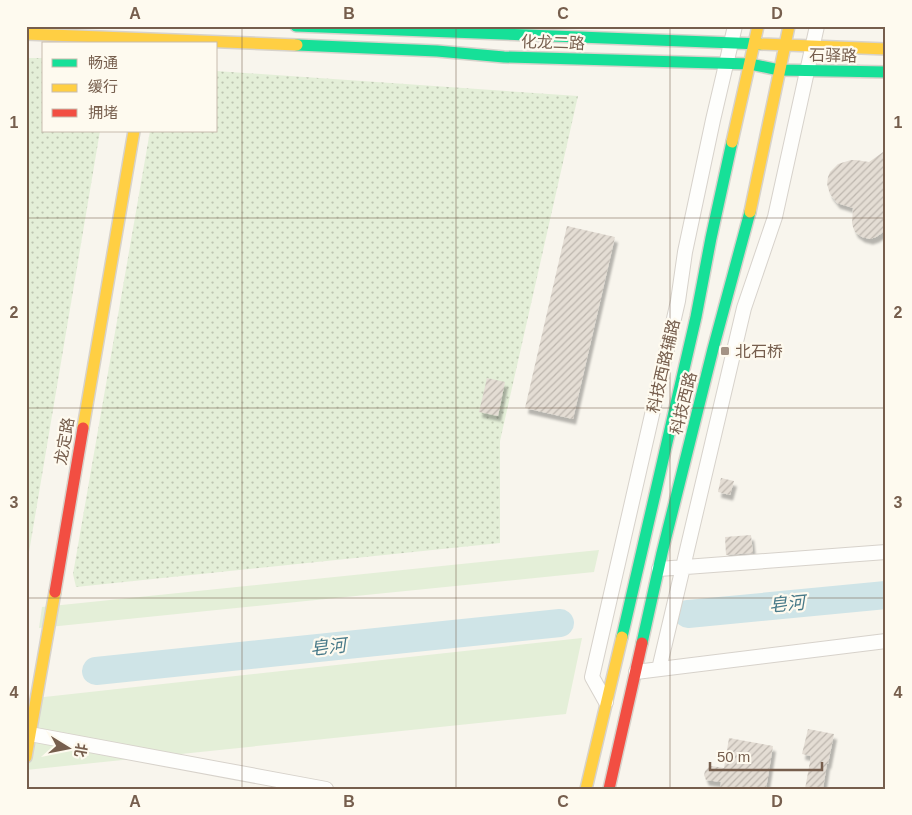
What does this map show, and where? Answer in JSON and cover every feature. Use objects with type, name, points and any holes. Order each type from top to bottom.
[{"type":"street","points":[[149,41],[151,26]]},
{"type":"street","name":"化龙二路","points":[[296,26],[755,43]]},
{"type":"street","name":"科技西路辅路","points":[[606,702],[592,677],[678,301],[685,252],[735,26]]},
{"type":"street","name":"科技西路","points":[[586,789],[696,317],[711,238],[758,26]]},
{"type":"street","name":"科技西路","points":[[609,789],[659,569],[713,349],[749,216],[789,26]]},
{"type":"street","points":[[658,669],[744,308],[775,216],[817,26]]},
{"type":"street","name":"化龙二路","points":[[26,34],[181,42]]},
{"type":"street","name":"化龙二路","points":[[218,43],[436,52],[504,57],[750,64],[779,70]]},
{"type":"street","name":"石驿路","points":[[755,43],[886,48]]},
{"type":"street","name":"石驿路","points":[[779,70],[886,72]]},
{"type":"street","name":"龙定路","points":[[26,757],[134,132]]},
{"type":"street","points":[[659,569],[886,552]]},
{"type":"street","points":[[636,672],[886,641]]},
{"type":"street","points":[[30,734],[326,789]]},
{"type":"green space","points":[[26,58],[42,58],[42,132],[100,132],[26,570]]},
{"type":"green space","points":[[218,71],[578,96],[500,441],[500,543],[76,587],[73,574],[150,132],[218,132]]},
{"type":"green space","points":[[599,550],[594,572],[39,628],[42,607]]},
{"type":"green space","points":[[582,638],[566,714],[26,770],[26,699]]},
{"type":"building","points":[[886,150],[886,226],[882,233],[870,239],[862,237],[855,232],[852,223],[853,208],[837,203],[830,194],[827,184],[828,177],[838,164],[851,160],[869,162]]},
{"type":"building","points":[[567,226],[615,237],[573,419],[525,408]]},
{"type":"building","points":[[487,378],[505,382],[498,416],[479,412]]},
{"type":"building","points":[[721,478],[734,481],[730,495],[718,492]]},
{"type":"building","points":[[751,535],[753,553],[726,555],[725,537]]},
{"type":"building","points":[[808,729],[834,734],[823,789],[805,789],[811,756],[802,754]]},
{"type":"building","points":[[729,738],[773,746],[766,789],[720,789],[721,782],[706,780],[704,775],[709,767],[724,768]]},
{"type":"waterway","name":"皂河","points":[[688,614],[886,595]]},
{"type":"waterway","name":"皂河","points":[[96,671],[560,623]]},
{"type":"traffic: fast","points":[[296,26],[760,44]]},
{"type":"traffic: fast","points":[[297,45],[437,51],[504,57],[750,64],[779,70],[886,72]]},
{"type":"traffic: fast","points":[[622,637],[696,317],[732,142]]},
{"type":"traffic: fast","points":[[642,643],[662,553],[713,349],[750,212]]},
{"type":"traffic: slow","points":[[732,142],[758,26]]},
{"type":"traffic: slow","points":[[750,212],[789,26]]},
{"type":"traffic: slow","points":[[26,34],[297,45]]},
{"type":"traffic: slow","points":[[760,44],[886,49]]},
{"type":"traffic: slow","points":[[83,428],[134,132]]},
{"type":"traffic: slow","points":[[26,757],[55,592]]},
{"type":"traffic: slow","points":[[586,789],[622,637]]},
{"type":"traffic: jam","points":[[55,592],[83,428]]},
{"type":"traffic: jam","points":[[609,789],[642,643]]},
{"type":"place","name":"北石桥","points":[[725,351]]}]
